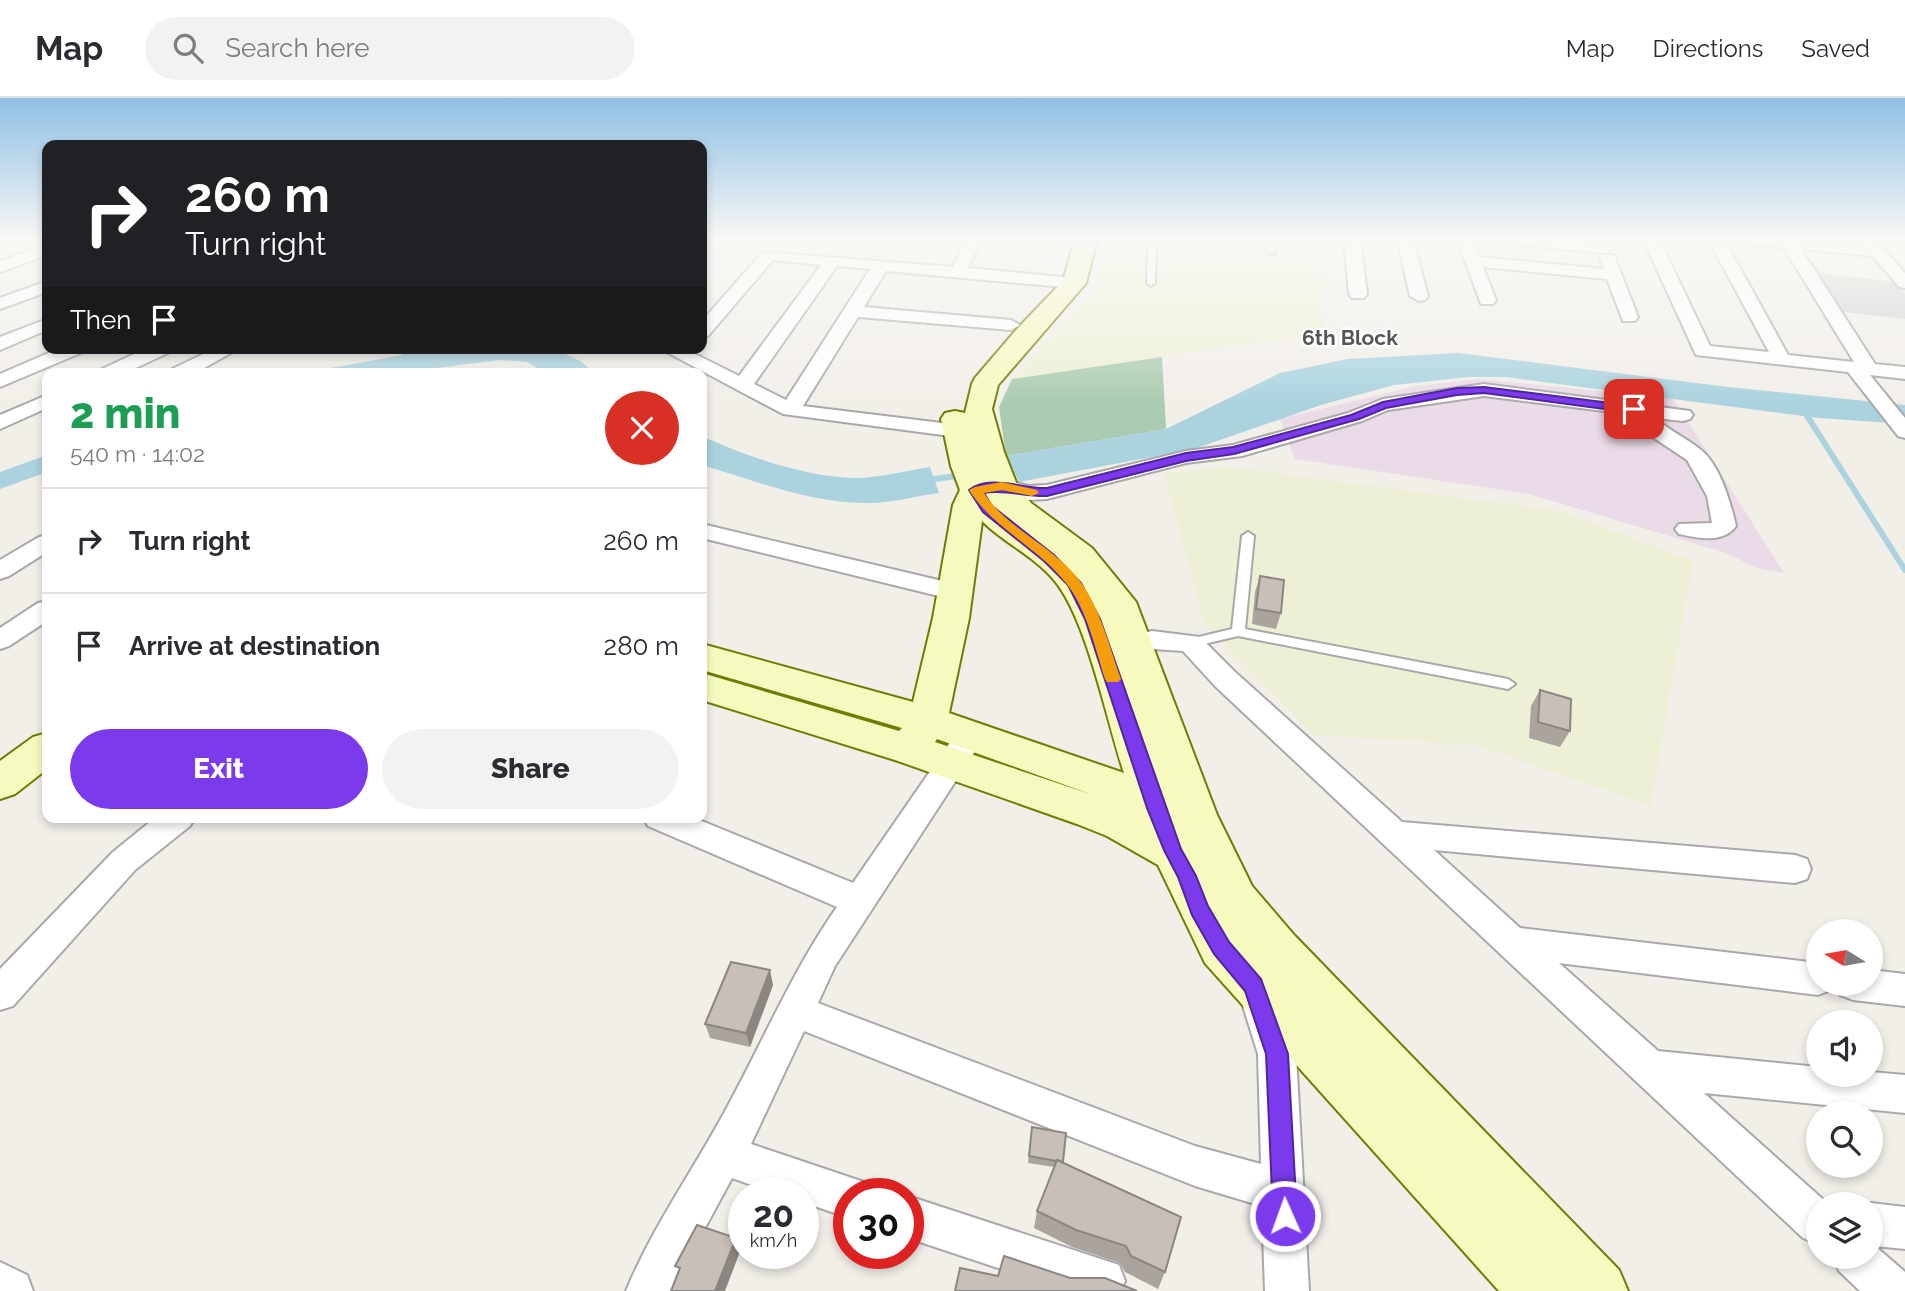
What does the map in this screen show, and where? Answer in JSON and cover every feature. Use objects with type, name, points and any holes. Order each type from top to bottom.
[{"type":"street","points":[[0,304],[24,295]]},
{"type":"street","points":[[707,326],[734,295]]},
{"type":"street","points":[[742,386],[808,295]]},
{"type":"street","points":[[790,410],[863,295]]},
{"type":"street","points":[[1048,295],[1011,325],[968,374],[953,410],[958,431],[984,476],[1020,510],[1080,555],[1118,602],[1133,643],[1190,844],[1187,876],[1199,909],[1222,948],[1254,986],[1540,1291]]},
{"type":"street","points":[[1058,295],[1053,309],[1027,334],[985,384],[978,409],[988,509],[1049,558],[1074,583],[1092,619],[1156,808]]},
{"type":"street","points":[[1485,295],[1487,300]]},
{"type":"street","points":[[1622,295],[1629,317]]},
{"type":"street","points":[[1677,295],[1703,351],[1905,373]]},
{"type":"street","points":[[1746,295],[1782,360]]},
{"type":"street","points":[[1820,295],[1862,369],[1905,432]]},
{"type":"street","points":[[853,311],[1011,325]]},
{"type":"street","points":[[0,344],[42,326]]},
{"type":"street","points":[[0,381],[62,354]]},
{"type":"street","points":[[120,368],[150,354]]},
{"type":"street","points":[[189,368],[219,354]]},
{"type":"street","points":[[684,354],[790,410],[958,431]]},
{"type":"street","points":[[135,361],[161,368]]},
{"type":"street","points":[[984,476],[1028,493],[1047,492],[1186,457],[1234,451],[1355,417],[1383,405],[1457,392],[1484,390],[1683,415]]},
{"type":"street","points":[[0,423],[42,403]]},
{"type":"street","points":[[1634,409],[1661,433],[1696,456],[1718,496],[1724,526],[1709,532],[1687,529]]},
{"type":"street","points":[[919,735],[955,592],[969,505],[984,476]]},
{"type":"street","points":[[707,532],[955,592]]},
{"type":"street","points":[[0,571],[42,545]]},
{"type":"street","points":[[0,640],[42,612]]},
{"type":"street","points":[[1133,643],[1164,640],[1191,643],[1225,679],[1806,1211]]},
{"type":"street","points":[[707,659],[961,750],[1122,824],[1190,844]]},
{"type":"street","points":[[707,687],[919,735]]},
{"type":"street","points":[[0,757],[42,726]]},
{"type":"street","points":[[961,750],[1108,784],[1156,808],[1229,886],[1234,898],[1277,950],[1598,1291]]},
{"type":"street","points":[[648,1291],[722,1155],[823,955],[961,750]]},
{"type":"street","points":[[0,783],[42,752]]},
{"type":"street","points":[[0,994],[124,861],[172,823]]},
{"type":"street","points":[[673,823],[859,901]]},
{"type":"street","points":[[1394,834],[1794,869]]},
{"type":"street","points":[[1512,942],[1806,978]]},
{"type":"street","points":[[1254,986],[1277,1054],[1287,1291]]},
{"type":"street","points":[[1883,987],[1905,990]]},
{"type":"street","points":[[796,1011],[1195,1166],[1284,1191]]},
{"type":"street","points":[[1650,1069],[1905,1094]]},
{"type":"street","points":[[722,1155],[833,1192]]},
{"type":"street","points":[[924,1222],[1103,1281]]},
{"type":"street","points":[[1883,1225],[1905,1228]]},
{"type":"street","points":[[1868,1269],[1893,1291]]},
{"type":"street","points":[[0,1284],[11,1291]]},
{"type":"lane","points":[[1237,632],[1248,536]]},
{"type":"lane","points":[[1191,643],[1237,632],[1508,684]]},
{"type":"shaded area","points":[[1832,295],[1905,295],[1905,319],[1844,312]]},
{"type":"shaded area","points":[[1479,379],[1673,398],[1784,573],[1756,568],[1726,553],[1529,494],[1295,459],[1280,419],[1416,386]]},
{"type":"green space","points":[[1092,295],[1323,295],[1324,333],[1012,379]]},
{"type":"green space","points":[[1162,357],[1166,429],[1006,456],[999,407],[1012,379]]},
{"type":"green space","points":[[1228,467],[1560,511],[1693,561],[1651,806],[1476,745],[1313,735],[1204,623],[1164,473]]},
{"type":"water","points":[[1458,353],[1728,387],[1905,405],[1905,424],[1819,418],[1505,377],[1469,377],[1394,385],[1321,405],[1194,449],[1019,482],[1006,456],[1166,429],[1280,373],[1348,359]]},
{"type":"water","points":[[565,354],[589,368],[537,368],[527,362],[500,360],[436,368],[331,368],[402,355]]},
{"type":"water","points":[[707,438],[776,464],[835,477],[873,477],[930,467],[939,493],[895,501],[848,502],[805,496],[707,467]]},
{"type":"water","points":[[42,457],[42,474],[0,489],[0,472]]},
{"type":"building","points":[[1260,576],[1284,580],[1281,613],[1256,609]]},
{"type":"building","points":[[1540,690],[1571,699],[1570,731],[1538,722]]},
{"type":"building","points":[[731,962],[770,970],[746,1033],[705,1024]]},
{"type":"building","points":[[1032,1127],[1066,1133],[1063,1162],[1029,1156]]},
{"type":"building","points":[[1057,1160],[1181,1217],[1165,1272],[1131,1256],[1126,1246],[1076,1230],[1037,1211]]},
{"type":"building","points":[[697,1225],[728,1235],[728,1258],[715,1291],[671,1291],[680,1268],[675,1266]]},
{"type":"building","points":[[1004,1256],[1070,1278],[1105,1278],[1137,1291],[955,1291],[960,1268],[998,1276]]},
{"type":"waterway","points":[[1804,411],[1905,570]]},
{"type":"waterway","points":[[927,480],[964,475]]},
{"type":"slow traffic","points":[[1032,493],[1002,486],[975,490],[988,509],[1049,558],[1074,583],[1092,619],[1113,679]]},
{"type":"district","name":"6th Block","points":[[1350,338]]},
{"type":"route","points":[[1285,1216],[1277,1054],[1254,986],[1222,948],[1199,909],[1156,808],[1092,619],[1074,583],[1049,558],[988,509],[975,490],[1002,486],[1028,493],[1047,492],[1078,482],[1186,457],[1234,451],[1355,417],[1383,405],[1457,392],[1484,390],[1634,409]]}]
